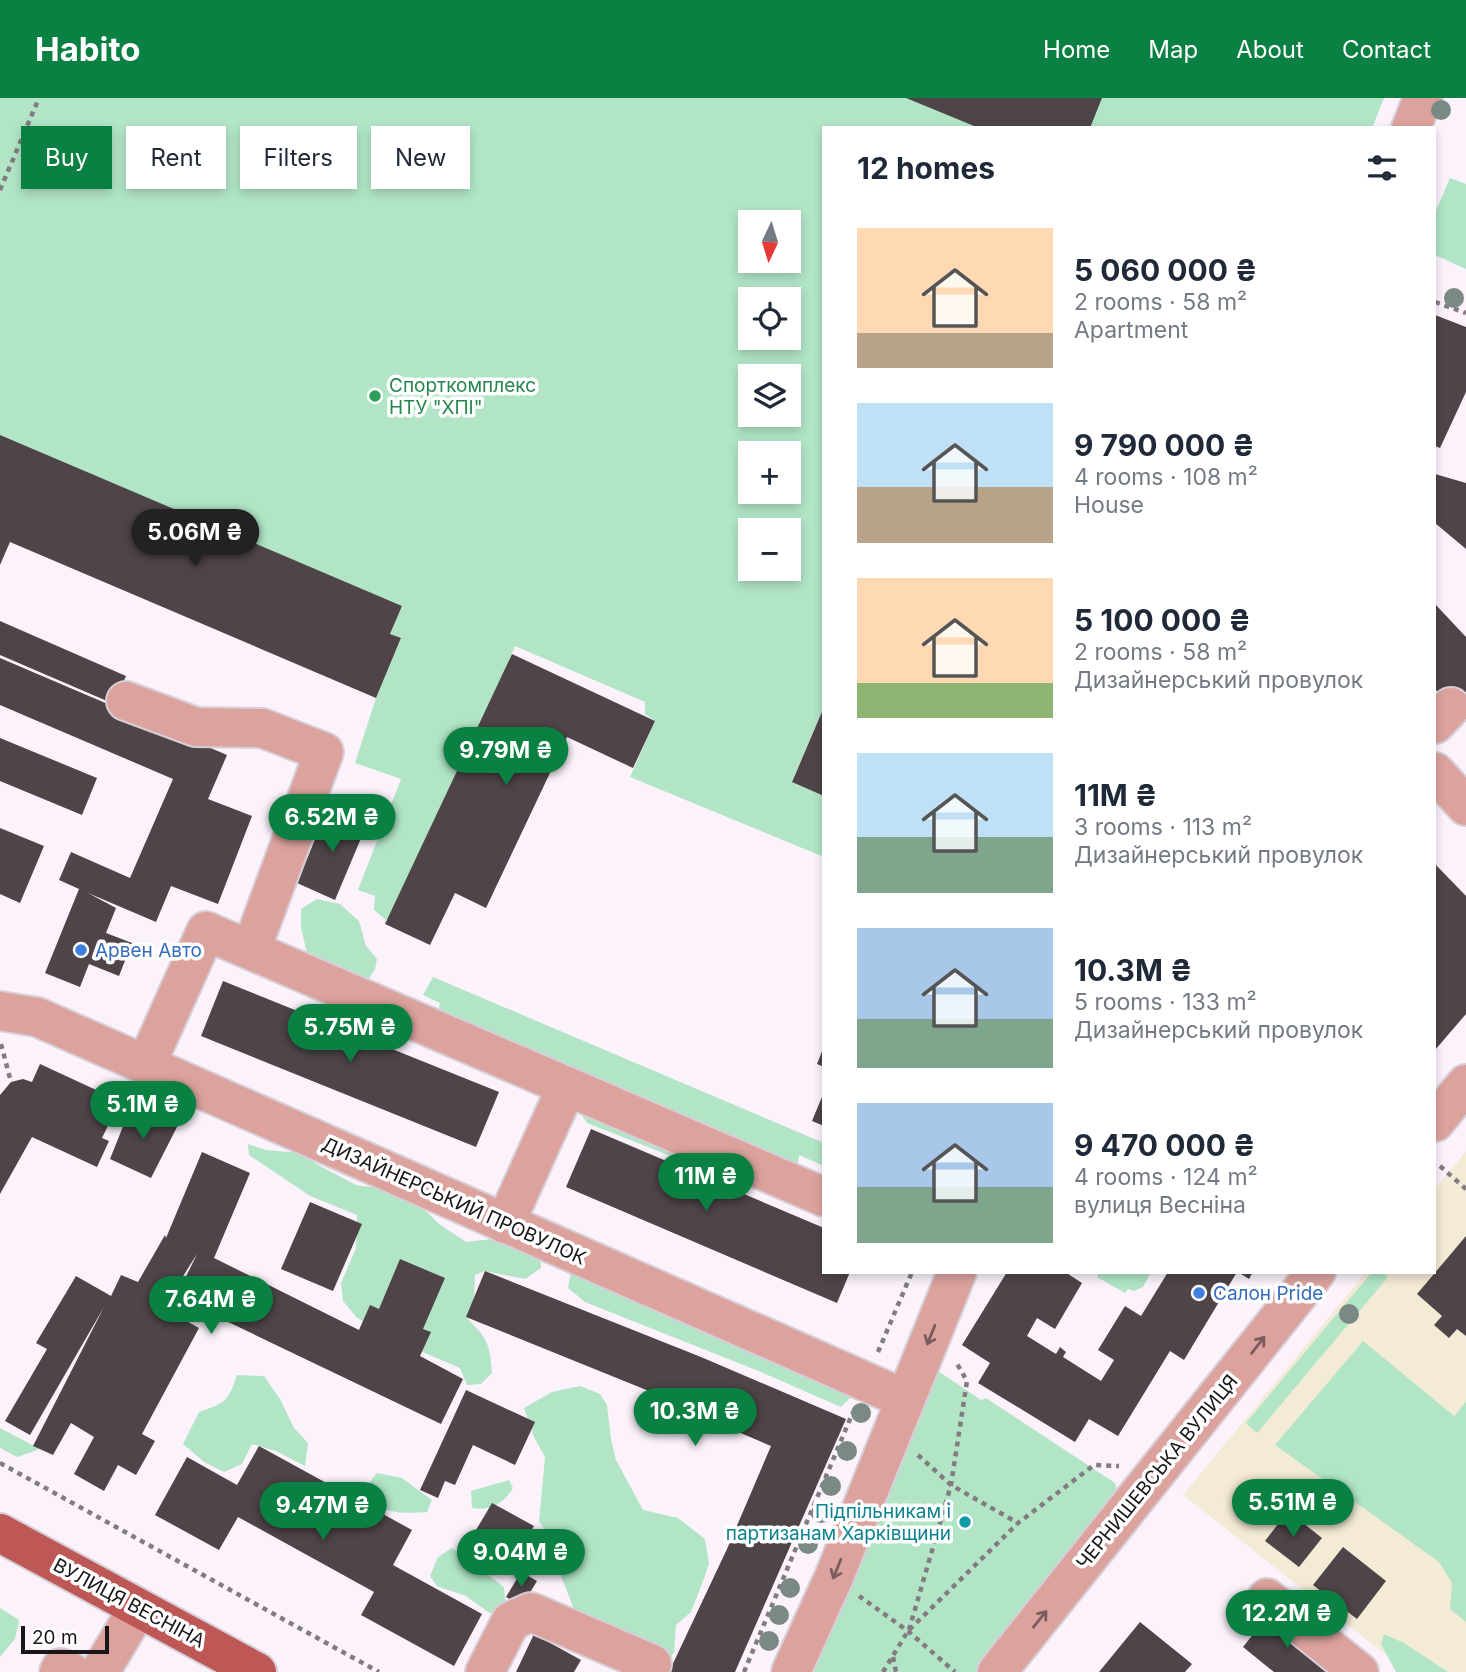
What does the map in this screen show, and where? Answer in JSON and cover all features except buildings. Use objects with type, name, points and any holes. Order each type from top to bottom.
[{"type":"main road","name":"ВУЛИЦЯ ВЕСНІНА","points":[[0,1533],[257,1672]]},
{"type":"street","points":[[1412,126],[1423,98]]},
{"type":"street","points":[[127,701],[196,727],[262,728],[324,752],[251,950]]},
{"type":"street","points":[[1436,773],[1466,806]]},
{"type":"street","points":[[146,1065],[206,931],[822,1196]]},
{"type":"street","name":"ДИЗАЙНЕРСЬКИЙ ПРОВУЛОК","points":[[0,1011],[37,1017],[866,1382],[899,1415]]},
{"type":"street","points":[[1436,1121],[1466,1084]]},
{"type":"street","points":[[505,1223],[567,1086]]},
{"type":"street","points":[[791,1672],[834,1577],[956,1274]]},
{"type":"street","name":"ЧЕРНИШЕВСЬКА ВУЛИЦЯ","points":[[997,1672],[1314,1274]]},
{"type":"street","points":[[1267,1598],[1359,1672]]},
{"type":"street","points":[[100,1672],[138,1608]]},
{"type":"street","points":[[485,1672],[511,1621],[531,1612],[652,1664]]},
{"type":"street","points":[[59,1672],[61,1668],[71,1672]]},
{"type":"path","points":[[0,190],[39,98]]},
{"type":"path","points":[[1436,302],[1466,313]]},
{"type":"path","points":[[0,1040],[11,1082]]},
{"type":"path","points":[[0,1067],[6,1065]]},
{"type":"path","points":[[1440,1166],[1466,1189]]},
{"type":"path","points":[[744,1672],[911,1274]]},
{"type":"path","points":[[908,1632],[951,1485],[967,1381],[953,1355]]},
{"type":"path","points":[[899,1415],[951,1485],[1018,1523]]},
{"type":"path","points":[[0,1463],[379,1672]]},
{"type":"path","points":[[883,1672],[908,1632],[1018,1523],[1094,1465],[1120,1466]]},
{"type":"path","points":[[834,1577],[908,1632],[954,1672]]},
{"type":"path","points":[[893,1656],[896,1672]]},
{"type":"shaded area","points":[[1466,1151],[1466,1672],[1408,1672],[1183,1495],[1364,1274],[1436,1274],[1436,1188]]},
{"type":"green space","name":"Спорткомплекс НТУ \"ХПІ\"","points":[[0,98],[1384,98],[1373,126],[822,126],[822,712],[792,781],[822,795],[822,856],[630,777],[655,721],[645,714],[645,702],[515,646],[506,667],[513,707],[406,916],[386,920],[374,910],[375,896],[358,890],[401,779],[355,763],[376,698],[401,639],[390,634],[402,606],[0,438]]},
{"type":"green space","points":[[1450,178],[1466,184],[1466,269],[1436,255],[1436,211]]},
{"type":"green space","points":[[317,899],[340,904],[359,921],[366,946],[377,959],[375,969],[368,980],[308,958],[301,927],[301,909]]},
{"type":"green space","points":[[433,977],[822,1142],[822,1165],[799,1155],[798,1162],[780,1182],[753,1184],[706,1170],[587,1123],[578,1109],[442,1021],[440,1003],[423,995]]},
{"type":"green space","points":[[248,1144],[266,1150],[300,1153],[356,1185],[384,1189],[418,1203],[439,1224],[466,1242],[516,1240],[540,1249],[541,1268],[525,1279],[485,1271],[475,1275],[474,1299],[466,1317],[486,1342],[492,1373],[481,1384],[467,1385],[460,1368],[357,1318],[343,1301],[341,1283],[356,1248],[357,1215],[310,1196],[249,1155]]},
{"type":"green space","points":[[571,1272],[853,1391],[851,1397],[841,1407],[585,1302],[568,1288]]},
{"type":"green space","points":[[1098,1274],[1150,1274],[1143,1287],[1134,1291],[1128,1289],[1125,1293],[1097,1277]]},
{"type":"green space","points":[[1370,1274],[1384,1274],[1388,1277],[1257,1433],[1246,1423]]},
{"type":"green space","points":[[1363,1341],[1454,1416],[1466,1402],[1466,1622],[1450,1609],[1452,1583],[1439,1562],[1275,1445]]},
{"type":"green space","points":[[938,1371],[981,1400],[986,1398],[1115,1483],[1119,1496],[982,1672],[811,1672]]},
{"type":"green space","points":[[237,1375],[264,1376],[280,1399],[294,1428],[308,1443],[305,1466],[276,1451],[252,1444],[242,1464],[224,1472],[204,1462],[183,1444],[199,1412],[224,1400]]},
{"type":"green space","points":[[580,1386],[600,1394],[607,1405],[616,1460],[643,1510],[678,1518],[705,1539],[709,1564],[702,1584],[691,1612],[676,1625],[674,1653],[655,1672],[581,1627],[561,1576],[563,1553],[539,1522],[545,1457],[534,1437],[524,1408],[552,1392]]},
{"type":"green space","points":[[0,1428],[40,1449],[17,1457],[0,1448]]},
{"type":"green space","points":[[377,1473],[402,1478],[432,1500],[427,1512],[391,1511],[378,1504],[369,1483]]},
{"type":"green space","points":[[509,1480],[513,1488],[501,1502],[491,1507],[472,1508],[471,1491]]},
{"type":"green space","points":[[452,1548],[504,1587],[506,1610],[499,1616],[488,1612],[466,1596],[437,1586],[430,1576],[438,1557]]},
{"type":"green space","points":[[0,1608],[19,1620],[15,1639],[0,1657]]},
{"type":"green space","points":[[1384,1634],[1404,1643],[1448,1672],[1396,1672],[1381,1644]]},
{"type":"place","name":"Спорткомплекс НТУ \"ХПІ\"","points":[[375,396]]},
{"type":"place","name":"Арвен Авто","points":[[81,950]]},
{"type":"place","name":"Салон Pride","points":[[1199,1293]]},
{"type":"place","name":"Підпільникам і партизанам Харківщини","points":[[965,1522]]}]
